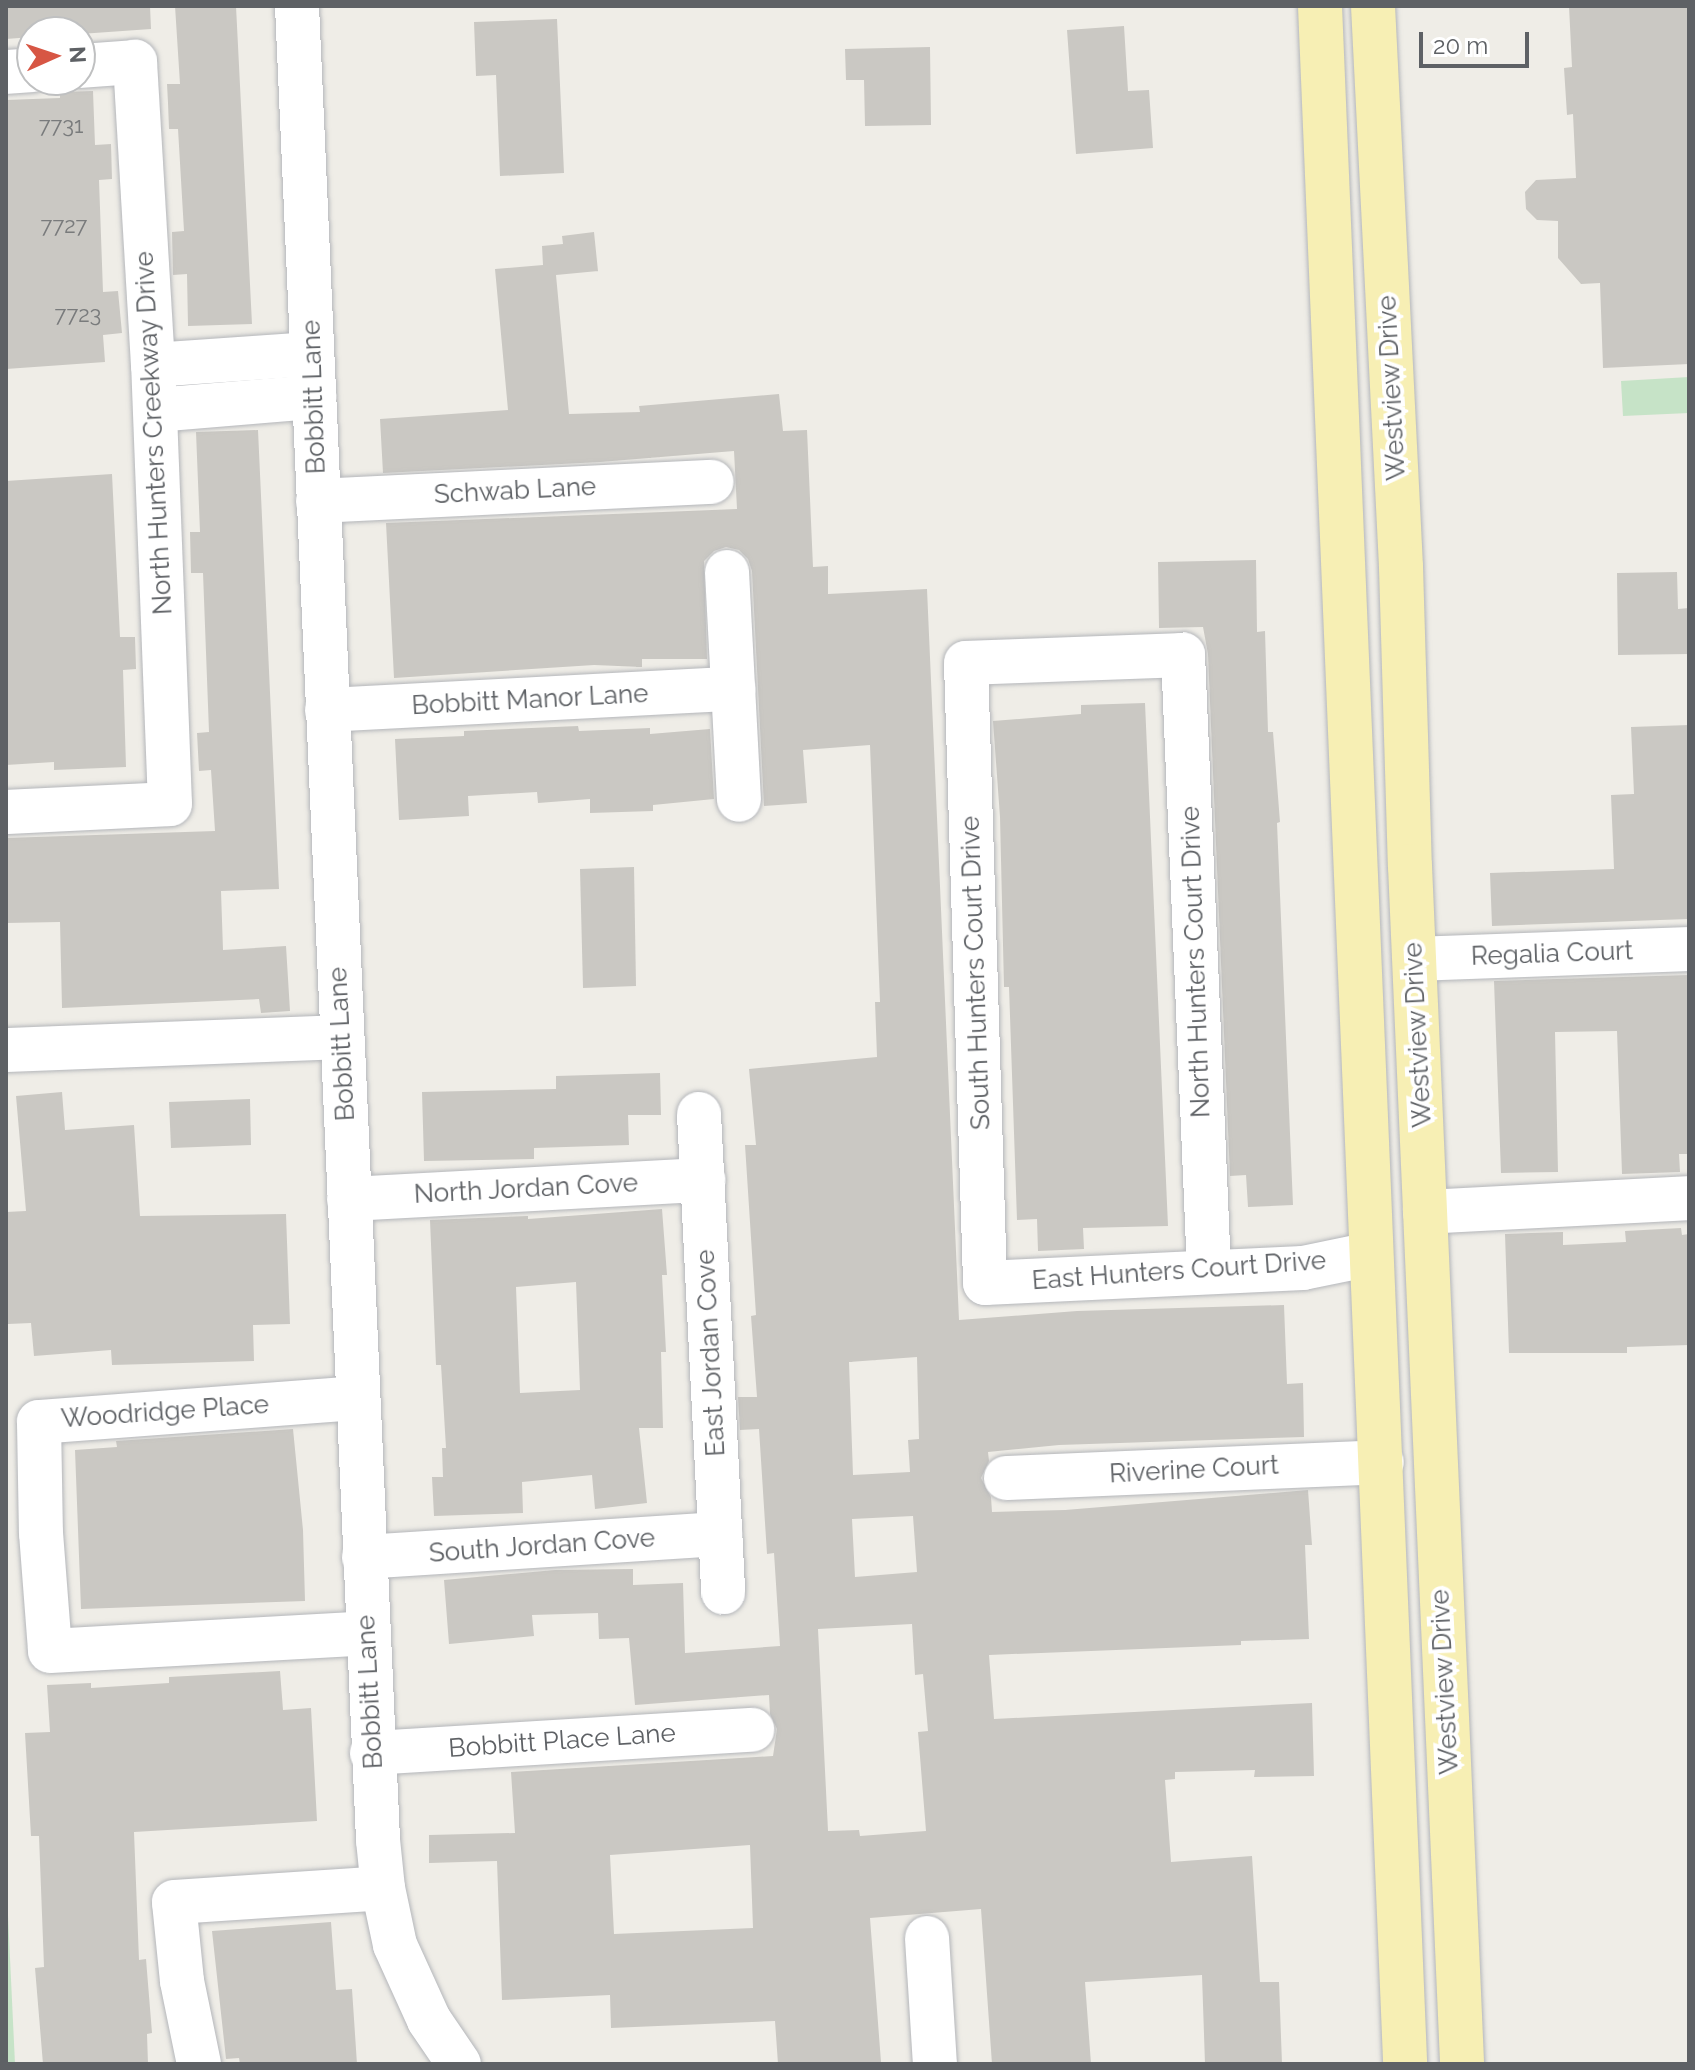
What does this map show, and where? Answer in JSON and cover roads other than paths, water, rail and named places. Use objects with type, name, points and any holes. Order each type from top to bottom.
[{"type":"main road","name":"Westview Drive","points":[[1320,6],[1405,2064]]},
{"type":"main road","name":"Westview Drive","points":[[1373,6],[1401,567],[1410,866],[1462,2064]]},
{"type":"main road","points":[[1327,209],[1382,207]]},
{"type":"main road","points":[[1354,869],[1410,866]]},
{"type":"main road","points":[[1385,1543],[1439,1541]]},
{"type":"street","name":"Bobbitt Lane","points":[[297,6],[372,1753],[383,1888],[395,1945],[408,1980],[429,2020],[459,2064]]},
{"type":"street","name":"North Hunters Creekway Drive","points":[[6,812],[170,804],[153,365],[135,62],[96,65]]},
{"type":"street","points":[[153,365],[312,354]]},
{"type":"street","points":[[155,410],[314,397]]},
{"type":"street","name":"Schwab Lane","points":[[318,501],[712,482]]},
{"type":"street","points":[[727,572],[739,800]]},
{"type":"street","name":"South Hunters Court Drive","points":[[985,1283],[966,663],[1183,655]]},
{"type":"street","name":"North Hunters Court Drive","points":[[1183,655],[1209,1270]]},
{"type":"street","name":"Bobbitt Manor Lane","points":[[327,710],[733,689]]},
{"type":"street","name":"Regalia Court","points":[[1415,959],[1689,949]]},
{"type":"street","points":[[6,1050],[341,1037]]},
{"type":"street","name":"East Jordan Cove","points":[[699,1114],[723,1592]]},
{"type":"street","name":"North Jordan Cove","points":[[349,1199],[703,1180]]},
{"type":"street","points":[[1425,1212],[1689,1198]]},
{"type":"street","name":"East Hunters Court Drive","points":[[985,1283],[1209,1270],[1303,1268],[1371,1254]]},
{"type":"street","name":"Woodridge Place","points":[[357,1398],[39,1422],[41,1533],[50,1651],[367,1633]]},
{"type":"street","name":"Riverine Court","points":[[1006,1478],[1382,1462]]},
{"type":"street","name":"South Jordan Cove","points":[[364,1557],[720,1534]]},
{"type":"street","name":"Bobbitt Place Lane","points":[[372,1753],[752,1730]]},
{"type":"street","points":[[199,2064],[182,1981],[174,1902],[383,1888]]},
{"type":"street","points":[[927,1938],[935,2064]]}]
